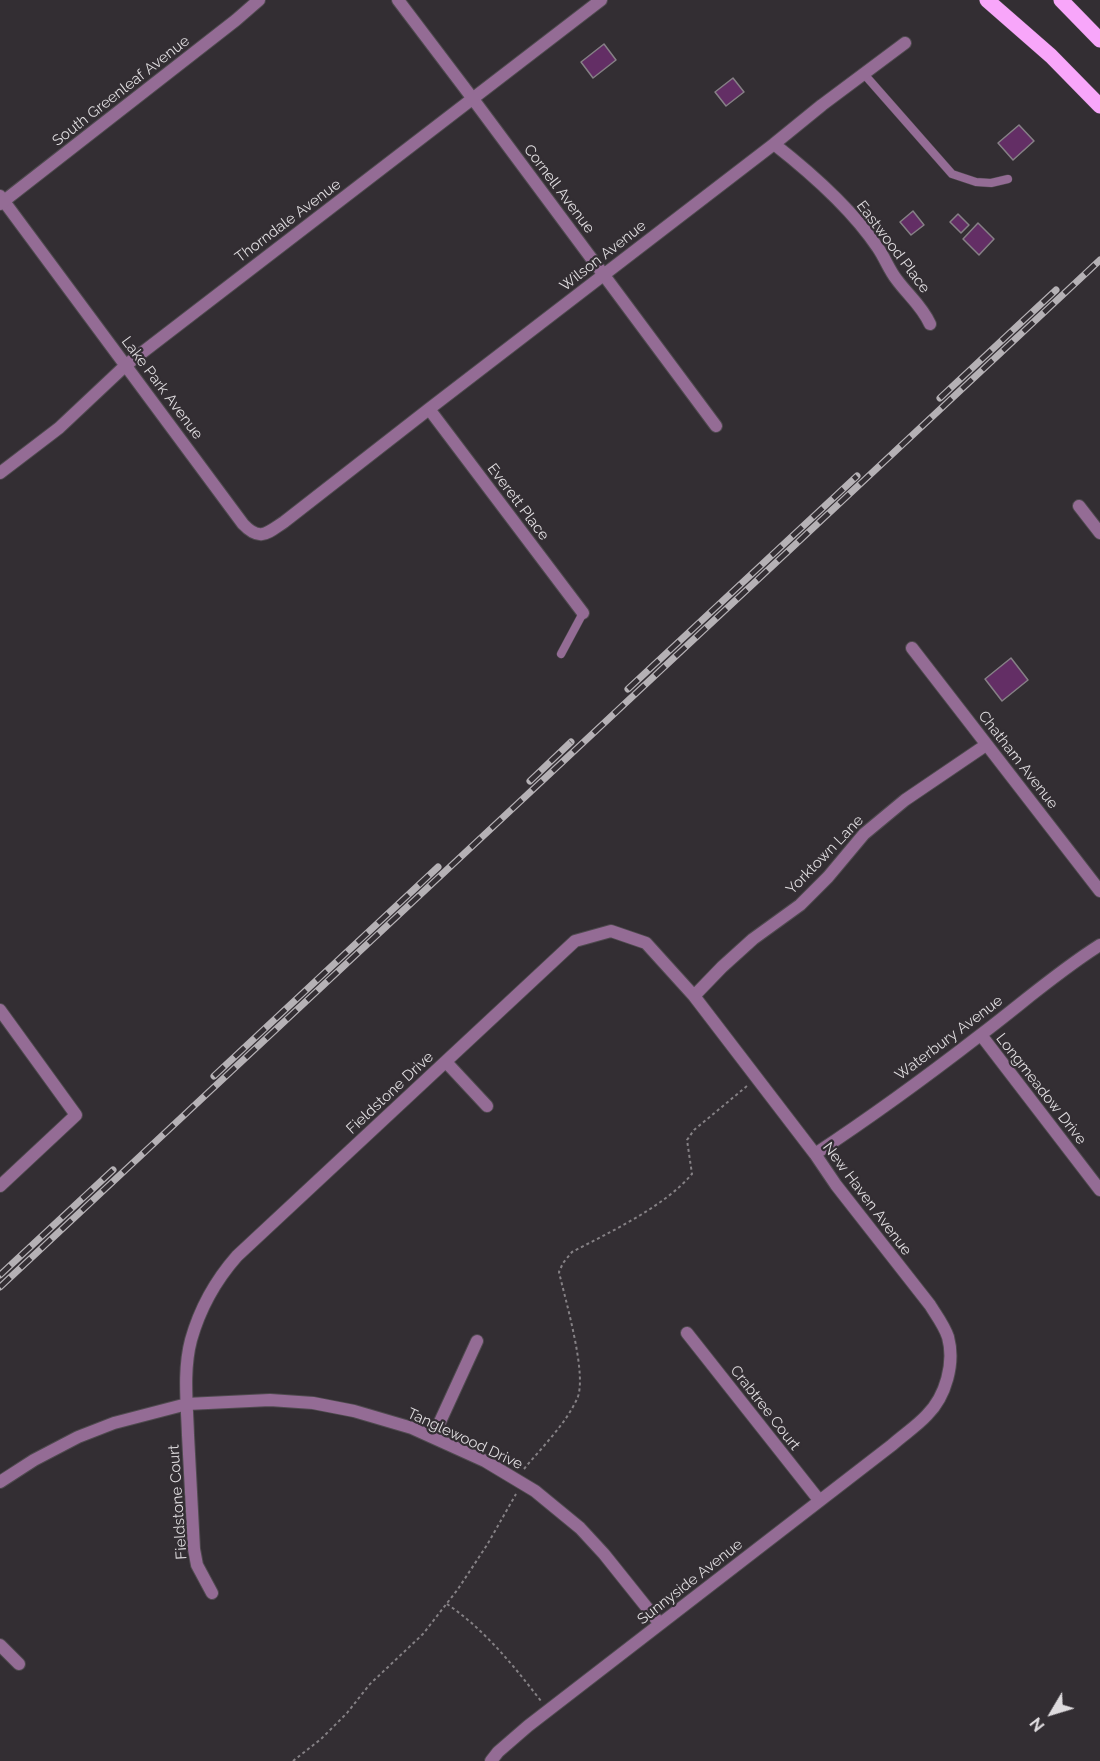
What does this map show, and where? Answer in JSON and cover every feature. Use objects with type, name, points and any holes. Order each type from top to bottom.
[{"type":"main road","points":[[987,0],[1051,56],[1100,106]]},
{"type":"main road","points":[[1061,0],[1100,40]]},
{"type":"street","name":"South Greenleaf Avenue","points":[[1,200],[259,0]]},
{"type":"street","name":"Cornell Avenue","points":[[398,0],[716,426]]},
{"type":"street","name":"Thorndale Avenue","points":[[0,473],[59,428],[126,365],[601,0]]},
{"type":"street","name":"Wilson Avenue","points":[[320,494],[905,43]]},
{"type":"street","name":"Eastwood Place","points":[[774,144],[796,161],[843,205],[878,248],[896,279],[924,310],[930,324]]},
{"type":"street","name":"Lake Park Avenue","points":[[1,200],[251,532],[258,535],[266,534],[320,494]]},
{"type":"street","name":"Everett Place","points":[[429,409],[583,613]]},
{"type":"street","points":[[1079,506],[1100,533]]},
{"type":"street","name":"Chatham Avenue","points":[[912,648],[1100,891]]},
{"type":"street","name":"Yorktown Lane","points":[[694,996],[753,939],[800,905],[828,877],[864,834],[905,800],[986,744]]},
{"type":"street","name":"Fieldstone Drive","points":[[187,1404],[191,1341],[203,1307],[224,1272],[237,1256],[575,941],[611,931],[646,943],[694,996]]},
{"type":"street","name":"Waterbury Avenue","points":[[815,1154],[856,1127],[1100,945]]},
{"type":"street","name":"New Haven Avenue","points":[[694,996],[815,1154],[836,1185],[930,1305],[948,1337],[950,1353],[948,1379],[937,1403],[910,1430]]},
{"type":"street","points":[[0,1010],[76,1115],[0,1186]]},
{"type":"street","name":"Longmeadow Drive","points":[[981,1035],[1100,1190]]},
{"type":"street","points":[[446,1062],[487,1106]]},
{"type":"street","name":"Crabtree Court","points":[[687,1333],[819,1500]]},
{"type":"street","points":[[432,1437],[477,1341]]},
{"type":"street","name":"Tanglewood Drive","points":[[0,1482],[34,1460],[78,1437],[114,1423],[187,1404],[249,1400],[313,1403],[376,1416],[412,1428],[485,1461],[556,1507],[604,1554],[660,1624]]},
{"type":"street","name":"Fieldstone Court","points":[[187,1404],[194,1549],[197,1565],[212,1593]]},
{"type":"street","name":"Sunnyside Avenue","points":[[491,1761],[498,1752],[548,1710],[910,1430]]},
{"type":"street","points":[[0,1645],[19,1664]]},
{"type":"lane","points":[[864,74],[952,174],[976,182],[991,183],[1008,179]]},
{"type":"lane","points":[[561,654],[583,613]]},
{"type":"path","points":[[293,1761],[321,1739],[347,1713],[370,1684],[423,1634],[488,1545],[522,1483],[523,1471],[566,1419],[578,1397],[580,1383],[578,1355],[559,1272],[563,1263],[572,1252],[651,1208],[680,1186],[692,1174],[687,1140],[694,1130],[757,1079]]},
{"type":"path","points":[[446,1604],[468,1619],[494,1644],[548,1710]]},
{"type":"building","points":[[604,44],[616,60],[593,78],[581,62]]},
{"type":"building","points":[[733,78],[744,92],[726,106],[715,92]]},
{"type":"building","points":[[1019,125],[1034,141],[1013,160],[998,143]]},
{"type":"building","points":[[913,211],[924,225],[911,235],[900,222]]},
{"type":"building","points":[[958,214],[969,225],[961,233],[950,222]]},
{"type":"building","points":[[978,223],[994,239],[979,255],[963,239]]},
{"type":"building","points":[[1011,658],[1028,680],[1002,701],[985,679]]},
{"type":"railway","points":[[0,1287],[1100,260]]},
{"type":"railway","points":[[940,398],[1056,290]]},
{"type":"railway","points":[[628,689],[857,476]]},
{"type":"railway","points":[[530,781],[571,742]]},
{"type":"railway","points":[[214,1076],[438,867]]},
{"type":"railway","points":[[0,1275],[113,1170]]}]
